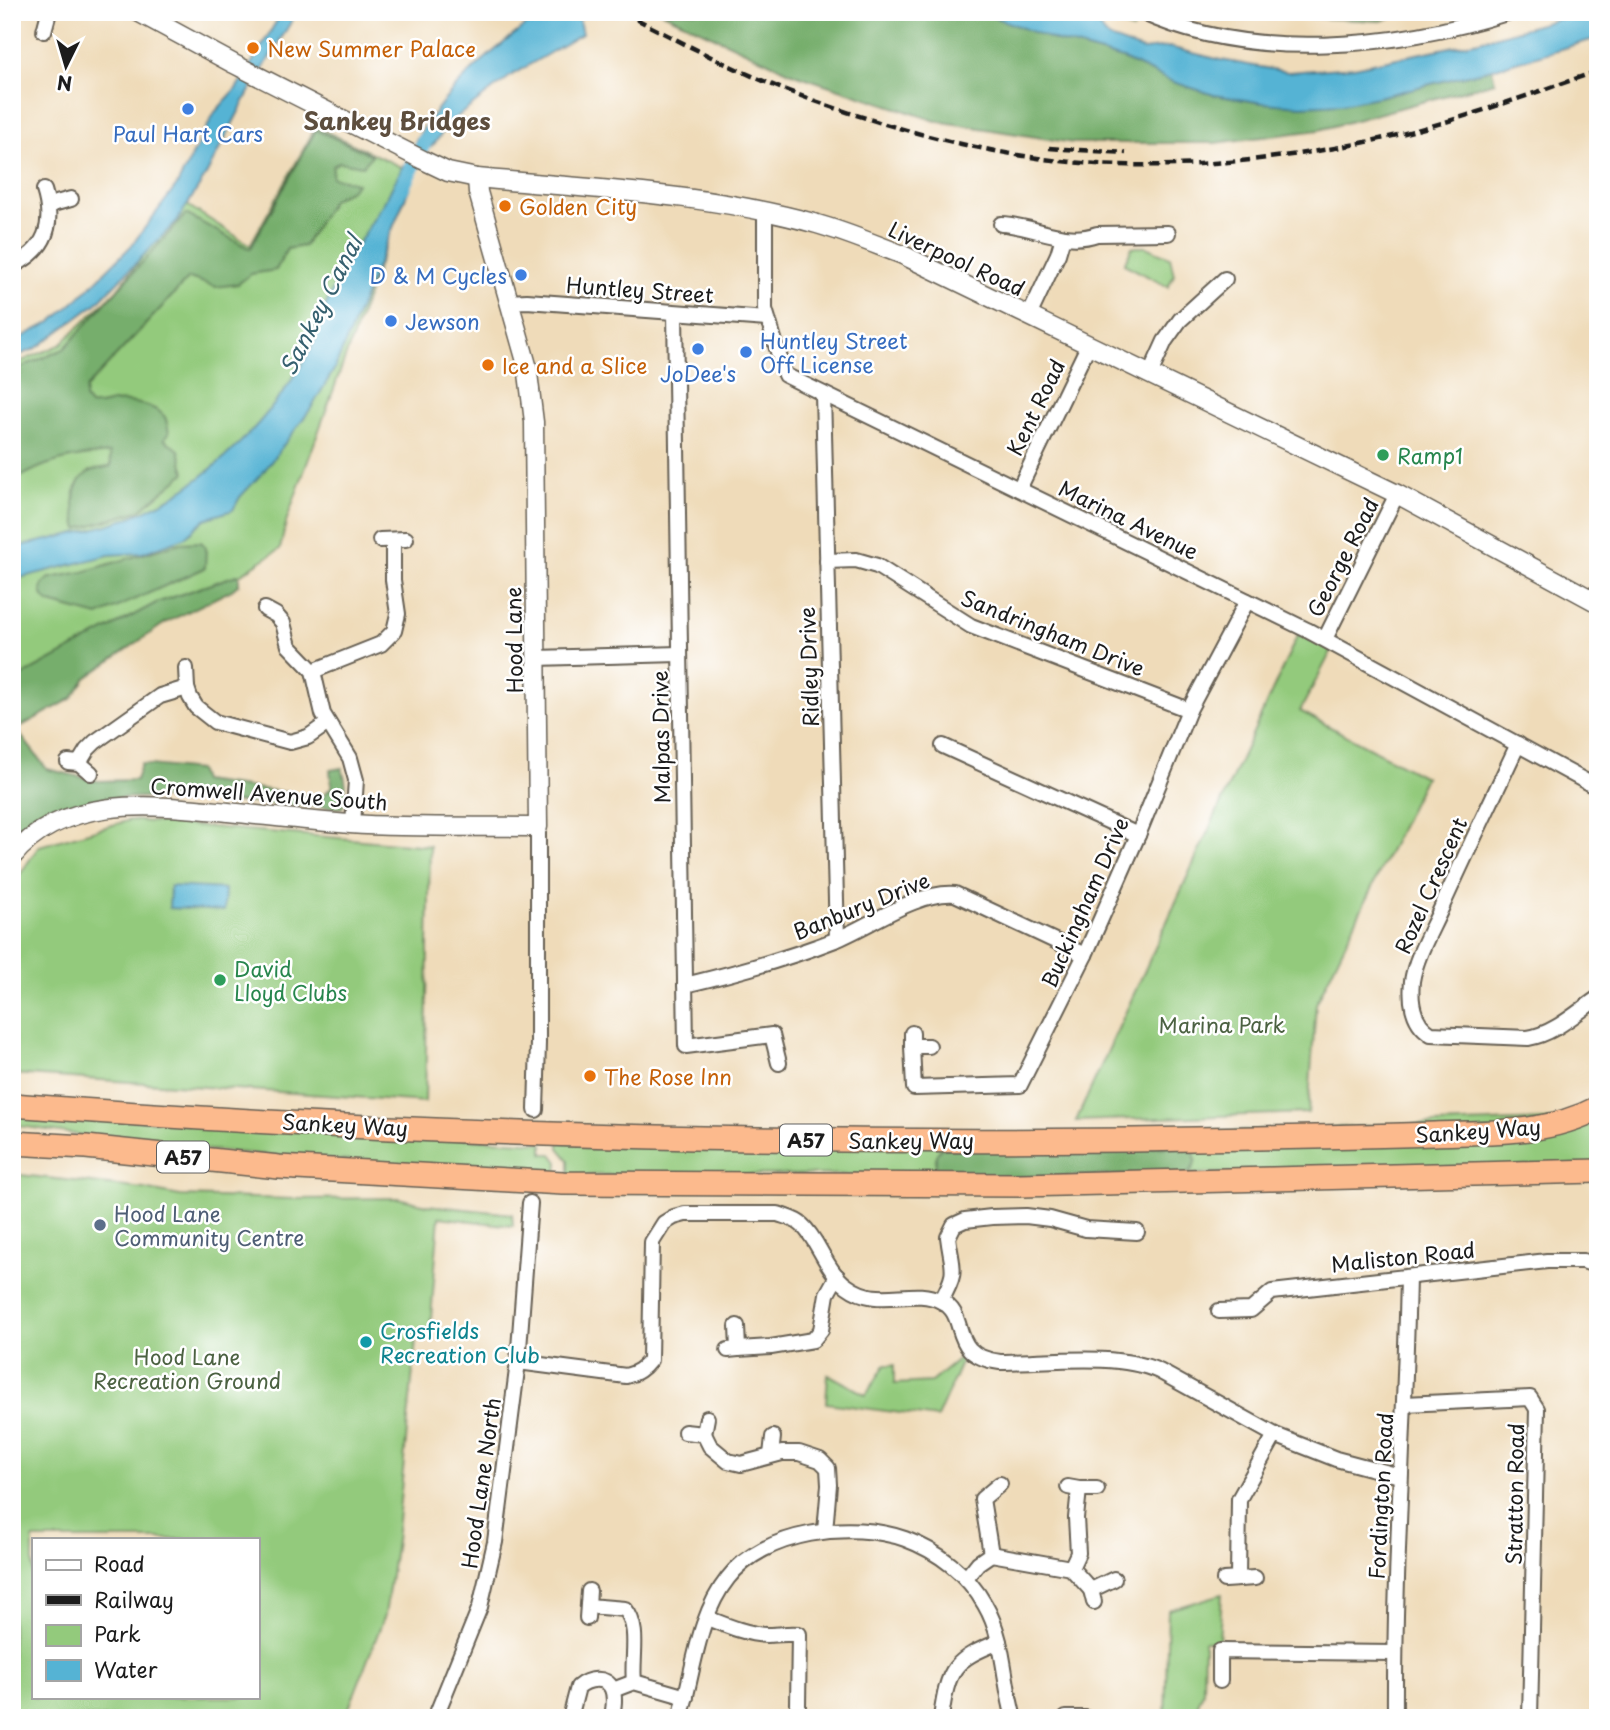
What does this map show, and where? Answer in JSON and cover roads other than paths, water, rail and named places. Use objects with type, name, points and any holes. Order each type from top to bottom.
[{"type":"highway","name":"Sankey Way","points":[[12,1105],[229,1119],[469,1130],[833,1140],[1202,1139],[1516,1131],[1569,1121],[1598,1108]]},
{"type":"highway","name":"Sankey Way","points":[[12,1143],[86,1147],[279,1167],[625,1184],[1021,1185],[1598,1171]]},
{"type":"street","points":[[44,31],[49,12]]},
{"type":"street","name":"Liverpool Road","points":[[138,12],[253,74],[448,172],[477,178],[630,191],[765,212],[817,224],[903,255],[1397,494],[1598,603]]},
{"type":"street","points":[[1141,12],[1174,26],[1286,46],[1380,41],[1474,24],[1510,12]]},
{"type":"street","name":"Hood Lane","points":[[477,178],[478,192],[527,365],[534,422],[538,827],[536,1110]]},
{"type":"street","points":[[12,266],[32,254],[44,240],[50,221],[44,190]]},
{"type":"street","points":[[49,205],[71,200]]},
{"type":"street","name":"Marina Avenue","points":[[765,212],[767,319],[785,375],[1325,639],[1598,788]]},
{"type":"street","points":[[1001,224],[1019,225],[1051,236],[1063,237],[1168,233]]},
{"type":"street","points":[[1029,316],[1058,254],[1063,237]]},
{"type":"street","points":[[1150,374],[1164,341],[1180,320],[1225,279]]},
{"type":"street","name":"Huntley Street","points":[[509,302],[527,301],[767,319]]},
{"type":"street","name":"Malpas Drive","points":[[675,313],[686,1046],[772,1035],[779,1063]]},
{"type":"street","name":"Kent Road","points":[[1019,489],[1089,344]]},
{"type":"street","name":"Ridley Drive","points":[[823,394],[837,940]]},
{"type":"street","name":"George Road","points":[[1325,639],[1397,494]]},
{"type":"street","points":[[313,670],[381,644],[394,631],[398,614],[393,580],[393,540]]},
{"type":"street","name":"Sandringham Drive","points":[[827,561],[856,560],[877,566],[971,626],[1189,710]]},
{"type":"street","name":"Buckingham Drive","points":[[929,1046],[912,1039],[914,1088],[1020,1085],[1085,955],[1189,710],[1247,601]]},
{"type":"street","points":[[262,609],[276,615],[283,623],[289,646],[313,670],[319,706],[350,758],[354,770],[353,824]]},
{"type":"street","points":[[536,658],[679,654]]},
{"type":"street","points":[[186,668],[187,688],[196,707],[215,722],[282,741],[300,741],[328,723]]},
{"type":"street","points":[[79,766],[87,750],[95,742],[160,696],[187,688]]},
{"type":"street","name":"Rozel Crescent","points":[[1518,744],[1415,968],[1412,1002],[1416,1018],[1422,1028],[1431,1034],[1528,1038],[1550,1031],[1598,998]]},
{"type":"street","points":[[943,746],[1138,835]]},
{"type":"street","name":"Cromwell Avenue South","points":[[12,857],[30,838],[58,822],[88,811],[111,808],[172,807],[353,824],[538,827]]},
{"type":"street","name":"Banbury Drive","points":[[685,985],[772,962],[837,940],[921,900],[943,893],[955,894],[1085,955]]},
{"type":"street","name":"A57","points":[[12,1133],[86,1147]]},
{"type":"street","name":"Hood Lane North","points":[[436,1718],[468,1641],[488,1577],[495,1542],[518,1362],[530,1203]]},
{"type":"street","points":[[518,1362],[626,1376],[643,1369],[650,1360],[652,1351],[652,1242],[664,1223],[685,1214],[778,1214],[804,1226],[837,1276],[847,1286],[863,1295],[883,1299],[919,1296],[942,1301],[952,1311],[964,1343],[984,1360],[1114,1360],[1140,1363],[1275,1435],[1336,1459],[1400,1476]]},
{"type":"street","points":[[942,1301],[952,1282],[954,1267],[948,1237],[954,1225],[965,1220],[1026,1216],[1086,1229],[1137,1232]]},
{"type":"street","name":"Maliston Road","points":[[1219,1311],[1251,1310],[1272,1292],[1547,1261],[1583,1261],[1598,1266]]},
{"type":"street","points":[[737,1326],[733,1350],[813,1340],[821,1330],[827,1294],[837,1276]]},
{"type":"street","name":"Fordington Road","points":[[1395,1718],[1394,1653],[1408,1277]]},
{"type":"street","name":"Stratton Road","points":[[1405,1404],[1530,1398],[1537,1409],[1530,1718]]},
{"type":"street","points":[[707,1418],[704,1434],[710,1446],[728,1461],[741,1464],[771,1455],[799,1453],[820,1460],[828,1468],[825,1531]]},
{"type":"street","points":[[685,1432],[704,1434]]},
{"type":"street","points":[[1255,1578],[1231,1579],[1239,1499],[1275,1435]]},
{"type":"street","points":[[771,1455],[774,1437]]},
{"type":"street","points":[[991,1554],[982,1499],[1000,1484]]},
{"type":"street","points":[[1071,1568],[1078,1553],[1074,1488],[1097,1489]]},
{"type":"street","points":[[680,1718],[707,1618],[729,1576],[743,1563],[773,1544],[825,1531],[874,1532],[904,1538],[945,1560],[966,1578],[986,1607],[999,1642],[1014,1718]]},
{"type":"street","points":[[966,1578],[978,1563],[991,1554],[1071,1568],[1092,1596],[1114,1579]]},
{"type":"street","points":[[588,1605],[625,1609],[631,1616],[634,1627],[634,1682]]},
{"type":"street","points":[[707,1618],[736,1629],[766,1635],[799,1634],[796,1718]]},
{"type":"street","points":[[941,1718],[951,1673],[962,1659],[999,1642]]},
{"type":"street","points":[[1220,1681],[1220,1651],[1394,1653]]},
{"type":"street","points":[[570,1718],[575,1693],[589,1680],[602,1681],[612,1690],[612,1718]]},
{"type":"street","points":[[612,1690],[634,1682],[686,1697]]},
{"type":"street","points":[[1066,1718],[1086,1718]]},
{"type":"water","points":[[282,12],[297,12],[248,94],[205,177],[177,221],[96,304],[35,349],[12,358],[12,342],[51,322],[131,246],[177,185],[215,112],[236,89]]},
{"type":"water","points":[[543,12],[589,12],[579,20],[582,34],[512,75],[449,123],[429,148],[415,142],[442,103],[472,70]]},
{"type":"water","points":[[981,12],[1069,12],[1094,21],[1109,38],[1143,50],[1169,47],[1288,72],[1354,67],[1479,41],[1583,12],[1598,12],[1598,38],[1492,69],[1378,97],[1342,104],[1301,106],[1214,95],[1173,82],[1123,59],[1054,40]]},
{"type":"water","points":[[403,166],[416,172],[335,368],[310,410],[264,471],[240,497],[233,510],[205,519],[184,538],[142,553],[109,555],[12,580],[12,548],[98,528],[142,512],[203,476],[255,426],[298,370],[315,340],[313,333],[342,270]]},
{"type":"water","points":[[170,886],[225,889],[224,911],[169,908]]},
{"type":"waterway","name":"Sankey Canal","points":[[401,189],[425,140],[434,129]]},
{"type":"railway","points":[[623,12],[760,80],[852,114],[967,145],[1082,163],[1153,165],[1225,162],[1331,149],[1454,119],[1598,71]]},
{"type":"railway","points":[[1049,148],[1126,153]]},
{"type":"place","name":"New Summer Palace","points":[[253,48]]},
{"type":"place","name":"Paul Hart Cars","points":[[188,109]]},
{"type":"place","name":"Golden City","points":[[505,206]]},
{"type":"place","name":"D & M Cycles","points":[[521,275]]},
{"type":"place","name":"Jewson","points":[[391,321]]},
{"type":"place","name":"JoDee's","points":[[698,349]]},
{"type":"place","name":"Huntley Street Off License","points":[[746,352]]},
{"type":"place","name":"Ice and a Slice","points":[[488,365]]},
{"type":"place","name":"Ramp1","points":[[1383,455]]},
{"type":"place","name":"David Lloyd Clubs","points":[[220,980]]},
{"type":"place","name":"The Rose Inn","points":[[590,1076]]},
{"type":"place","name":"Hood Lane Community Centre","points":[[100,1225]]},
{"type":"place","name":"Crosfields Recreation Club","points":[[366,1342]]},
{"type":"district","name":"Sankey Bridges","points":[[397,120]]},
{"type":"park label","name":"Marina Park","points":[[1222,1024]]},
{"type":"park label","name":"Hood Lane Recreation Ground","points":[[187,1368]]}]
